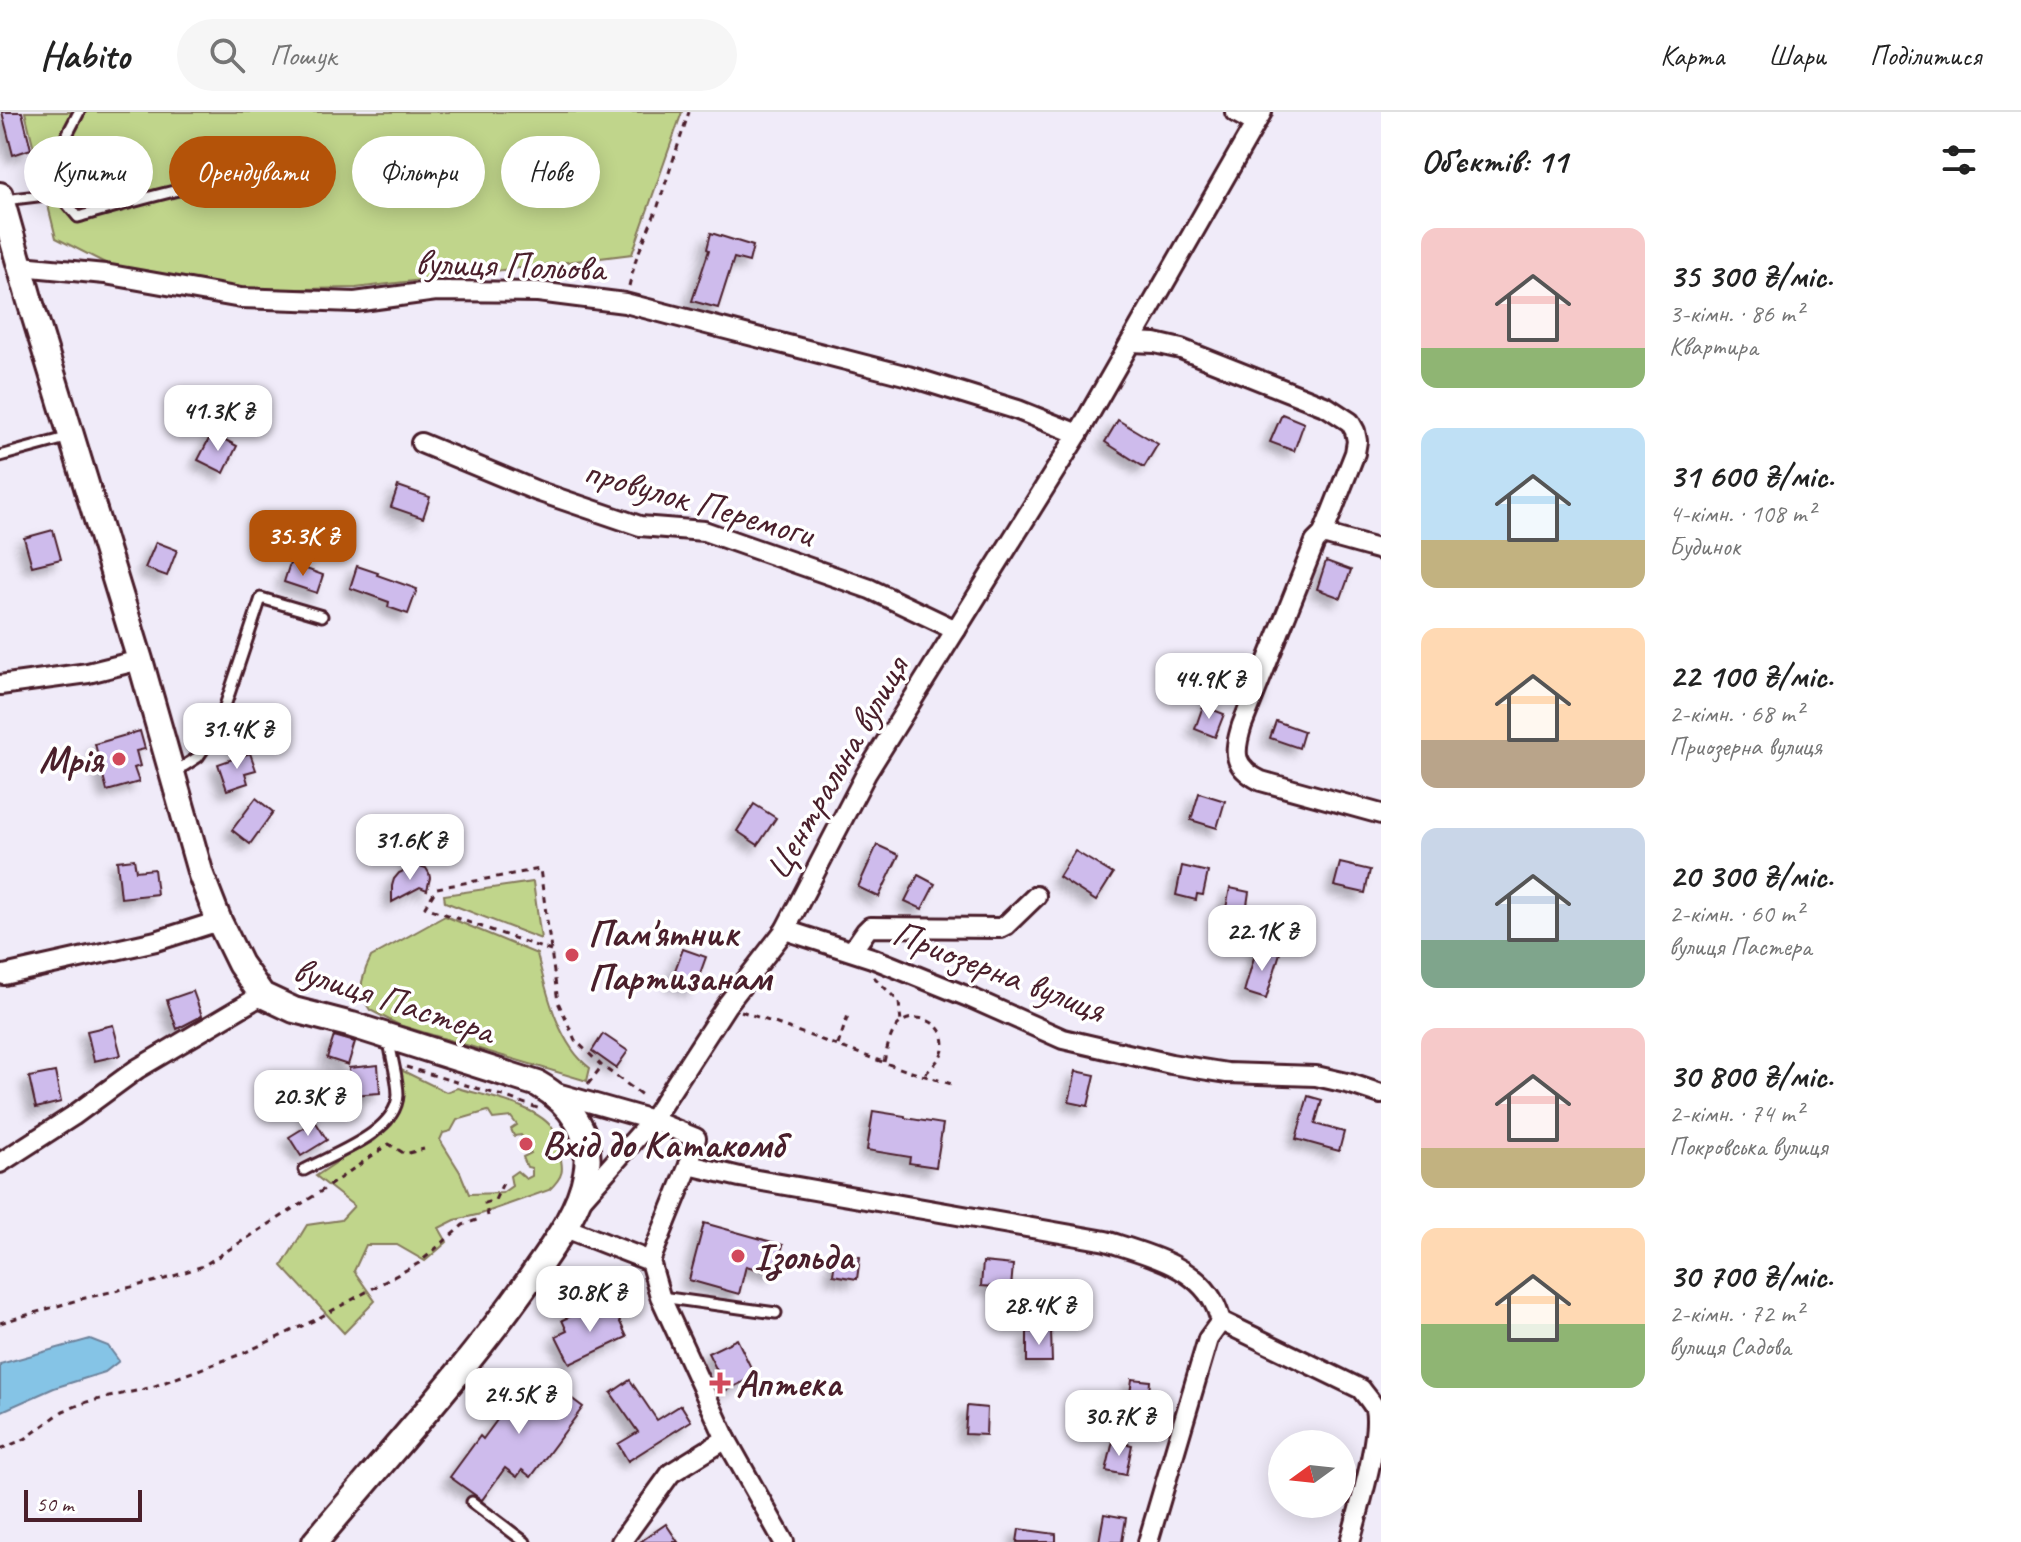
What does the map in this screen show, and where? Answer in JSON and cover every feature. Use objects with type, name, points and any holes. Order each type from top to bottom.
[{"type":"street","points":[[1235,112],[1258,118]]},
{"type":"street","name":"Центральна вулиця","points":[[568,1218],[652,1120],[726,1006],[785,930],[866,774],[1078,434],[1258,118]]},
{"type":"street","name":"вулиця Пастера","points":[[0,199],[140,660],[201,875],[240,964],[262,995],[294,1010],[352,1025],[538,1084],[547,1101],[577,1119],[584,1134],[588,1154],[586,1174],[568,1218],[541,1263],[487,1338],[315,1542]]},
{"type":"street","name":"вулиця Польова","points":[[21,266],[105,274],[241,298],[355,302],[436,291],[538,292],[625,303],[908,376],[1018,410],[1078,434]]},
{"type":"street","points":[[1131,342],[1181,349],[1327,407],[1350,422],[1355,431],[1355,453],[1323,534],[1315,542],[1242,725],[1236,753],[1245,773],[1261,781],[1381,814]]},
{"type":"street","name":"провулок Перемоги","points":[[421,443],[537,491],[640,526],[704,531],[870,589],[956,630]]},
{"type":"street","points":[[1323,534],[1381,550]]},
{"type":"street","points":[[0,685],[88,673],[140,660]]},
{"type":"street","points":[[850,950],[870,927],[1000,928],[1036,896]]},
{"type":"street","points":[[4,975],[156,941],[219,921]]},
{"type":"street","name":"Приозерна вулиця","points":[[785,930],[850,950],[1063,1039],[1171,1064],[1227,1073],[1316,1076],[1381,1094]]},
{"type":"street","points":[[0,1163],[73,1116],[137,1069],[262,995]]},
{"type":"street","points":[[547,1101],[652,1120],[696,1138],[689,1165],[650,1261],[660,1296],[726,1439],[784,1542]]},
{"type":"street","points":[[689,1165],[740,1177],[1106,1241],[1159,1258],[1195,1279],[1213,1301],[1221,1321],[1361,1389],[1375,1409],[1379,1430],[1374,1480],[1350,1542]]},
{"type":"street","points":[[568,1218],[650,1261]]},
{"type":"street","points":[[1148,1542],[1208,1339],[1221,1321]]},
{"type":"street","points":[[621,1542],[671,1473],[726,1439]]},
{"type":"lane","points":[[66,136],[79,112]]},
{"type":"lane","points":[[0,199],[24,197]]},
{"type":"lane","points":[[70,208],[78,217],[112,208]]},
{"type":"lane","points":[[0,456],[72,437]]},
{"type":"lane","points":[[172,770],[198,757],[212,737],[261,598],[322,616]]},
{"type":"lane","points":[[304,1170],[373,1134],[394,1113],[398,1096],[388,1036]]},
{"type":"lane","points":[[660,1296],[776,1313]]},
{"type":"lane","points":[[472,1502],[525,1542]]},
{"type":"path","points":[[625,303],[636,259],[658,206],[689,112]]},
{"type":"path","points":[[551,951],[425,907],[437,888],[540,869],[558,1002],[575,1040],[602,1066],[642,1095]]},
{"type":"path","points":[[850,950],[899,1002],[901,1023]]},
{"type":"path","points":[[726,1006],[955,1085]]},
{"type":"path","points":[[838,1045],[849,1012]]},
{"type":"path","points":[[884,1062],[894,1029],[909,1019],[927,1019],[940,1031],[943,1049],[923,1076]]},
{"type":"path","points":[[391,1061],[506,1097],[547,1101]]},
{"type":"path","points":[[588,1084],[602,1066]]},
{"type":"path","points":[[0,1323],[203,1266],[389,1144],[405,1154],[424,1149]]},
{"type":"path","points":[[488,1216],[485,1203],[495,1200],[503,1183]]},
{"type":"path","points":[[0,1449],[25,1439],[63,1411],[87,1402],[149,1388],[244,1353],[315,1320],[419,1263],[463,1225],[482,1218]]},
{"type":"green space","points":[[25,112],[682,112],[632,254],[356,288],[249,290],[165,279],[111,266],[56,238],[49,208],[153,208],[153,136],[31,136]]},
{"type":"green space","points":[[533,882],[541,939],[445,902],[444,895]]},
{"type":"green space","points":[[445,916],[537,954],[555,1016],[569,1046],[590,1068],[587,1081],[399,1025],[370,1010],[362,997],[362,982],[371,957]]},
{"type":"green space","points":[[401,1070],[446,1092],[457,1088],[525,1108],[548,1123],[555,1132],[562,1172],[549,1190],[439,1228],[447,1242],[425,1261],[397,1245],[366,1245],[354,1271],[375,1301],[344,1333],[282,1266],[307,1225],[341,1220],[354,1206],[316,1176],[374,1141],[392,1125],[404,1099]],"holes":[[[488,1111],[493,1119],[511,1117],[517,1125],[511,1129],[514,1136],[521,1135],[531,1153],[523,1157],[527,1167],[532,1168],[532,1176],[526,1179],[517,1171],[510,1176],[512,1186],[502,1193],[469,1194],[460,1172],[440,1140],[443,1133],[451,1131],[457,1120]]]},
{"type":"water","points":[[90,1339],[108,1346],[119,1361],[105,1372],[54,1388],[0,1412],[0,1364]]},
{"type":"building","points":[[2,112],[22,112],[28,136],[24,136],[24,151],[13,155]]},
{"type":"building","points":[[711,233],[753,246],[749,262],[734,258],[718,308],[692,301],[709,250]]},
{"type":"building","points":[[1282,414],[1304,423],[1294,451],[1270,442]]},
{"type":"building","points":[[1118,420],[1158,444],[1144,467],[1105,442]]},
{"type":"building","points":[[212,433],[237,446],[224,473],[198,460]]},
{"type":"building","points":[[398,486],[430,497],[423,518],[391,507]]},
{"type":"building","points":[[53,530],[61,559],[32,566],[24,538]]},
{"type":"building","points":[[156,542],[177,550],[167,576],[145,568]]},
{"type":"building","points":[[1326,561],[1351,570],[1341,598],[1317,589]]},
{"type":"building","points":[[290,563],[323,575],[317,593],[284,582]]},
{"type":"building","points":[[357,566],[417,589],[408,614],[388,607],[389,602],[350,588]]},
{"type":"building","points":[[1203,706],[1224,714],[1215,737],[1195,729]]},
{"type":"building","points":[[1276,721],[1304,731],[1299,748],[1270,738]]},
{"type":"building","name":"Мрія","points":[[140,731],[145,749],[136,751],[140,766],[134,768],[139,782],[107,791],[95,744]]},
{"type":"building","points":[[250,753],[256,770],[245,773],[248,783],[227,790],[218,764]]},
{"type":"building","points":[[1199,793],[1225,801],[1217,828],[1191,820]]},
{"type":"building","points":[[256,798],[273,812],[250,844],[232,830]]},
{"type":"building","points":[[754,804],[776,818],[758,845],[737,831]]},
{"type":"building","points":[[877,845],[899,855],[879,897],[858,887]]},
{"type":"building","points":[[1075,851],[1113,874],[1096,901],[1059,877]]},
{"type":"building","points":[[134,859],[136,871],[154,869],[157,894],[121,898],[117,861]]},
{"type":"building","points":[[1340,863],[1370,870],[1365,893],[1334,886]]},
{"type":"building","points":[[416,865],[426,868],[429,873],[427,890],[420,887],[392,902],[394,879]]},
{"type":"building","points":[[1182,866],[1208,872],[1203,895],[1197,894],[1196,900],[1176,895]]},
{"type":"building","points":[[918,875],[935,884],[922,909],[905,901]]},
{"type":"building","points":[[1230,888],[1249,892],[1246,912],[1226,908]]},
{"type":"building","points":[[1257,947],[1280,953],[1266,999],[1244,992]]},
{"type":"building","points":[[683,949],[706,957],[694,990],[671,981]]},
{"type":"building","points":[[193,991],[202,1016],[177,1029],[167,1000]]},
{"type":"building","points":[[113,1025],[121,1055],[94,1061],[87,1031]]},
{"type":"building","points":[[603,1034],[628,1051],[616,1068],[592,1051]]},
{"type":"building","points":[[334,1036],[355,1042],[348,1065],[327,1058]]},
{"type":"building","points":[[378,1065],[380,1093],[351,1095],[349,1068]]},
{"type":"building","points":[[1076,1071],[1095,1075],[1088,1106],[1069,1102]]},
{"type":"building","points":[[55,1072],[61,1102],[36,1108],[29,1077]]},
{"type":"building","points":[[1308,1096],[1322,1100],[1315,1124],[1344,1132],[1339,1151],[1296,1139]]},
{"type":"building","points":[[873,1111],[943,1124],[936,1167],[909,1163],[910,1157],[867,1150]]},
{"type":"building","points":[[315,1121],[327,1140],[301,1156],[289,1137]]},
{"type":"building","name":"Ізольда","points":[[704,1223],[783,1245],[775,1274],[746,1266],[739,1294],[689,1280]]},
{"type":"building","points":[[836,1253],[860,1257],[857,1279],[833,1275]]},
{"type":"building","points":[[983,1262],[1013,1265],[1011,1288],[981,1286]]},
{"type":"building","points":[[613,1307],[627,1337],[570,1364],[556,1336],[567,1331],[562,1320],[585,1310],[589,1318]]},
{"type":"building","points":[[1051,1331],[1052,1362],[1027,1362],[1027,1332]]},
{"type":"building","points":[[737,1339],[755,1376],[727,1390],[708,1353]]},
{"type":"building","points":[[534,1370],[583,1407],[531,1477],[522,1470],[517,1477],[505,1468],[482,1500],[450,1477],[480,1436],[483,1439]]},
{"type":"building","points":[[1132,1379],[1150,1381],[1149,1394],[1154,1395],[1152,1411],[1128,1408]]},
{"type":"building","points":[[630,1380],[657,1420],[681,1405],[691,1421],[628,1461],[618,1444],[638,1432],[611,1393]]},
{"type":"building","points":[[967,1406],[987,1408],[986,1435],[965,1434]]},
{"type":"building","points":[[1113,1441],[1132,1445],[1126,1475],[1106,1471]]},
{"type":"building","points":[[1104,1514],[1126,1518],[1122,1542],[1099,1542]]},
{"type":"building","points":[[666,1524],[678,1542],[640,1542]]},
{"type":"building","points":[[1019,1529],[1056,1534],[1056,1542],[1017,1542]]},
{"type":"place","name":"Мрія","points":[[119,759]]},
{"type":"place","name":"Пам'ятник Партизанам","points":[[572,955]]},
{"type":"place","name":"Вхід до Катакомб","points":[[526,1144]]},
{"type":"place","name":"Ізольда","points":[[738,1256]]},
{"type":"place","name":"Аптека","points":[[720,1383]]}]
